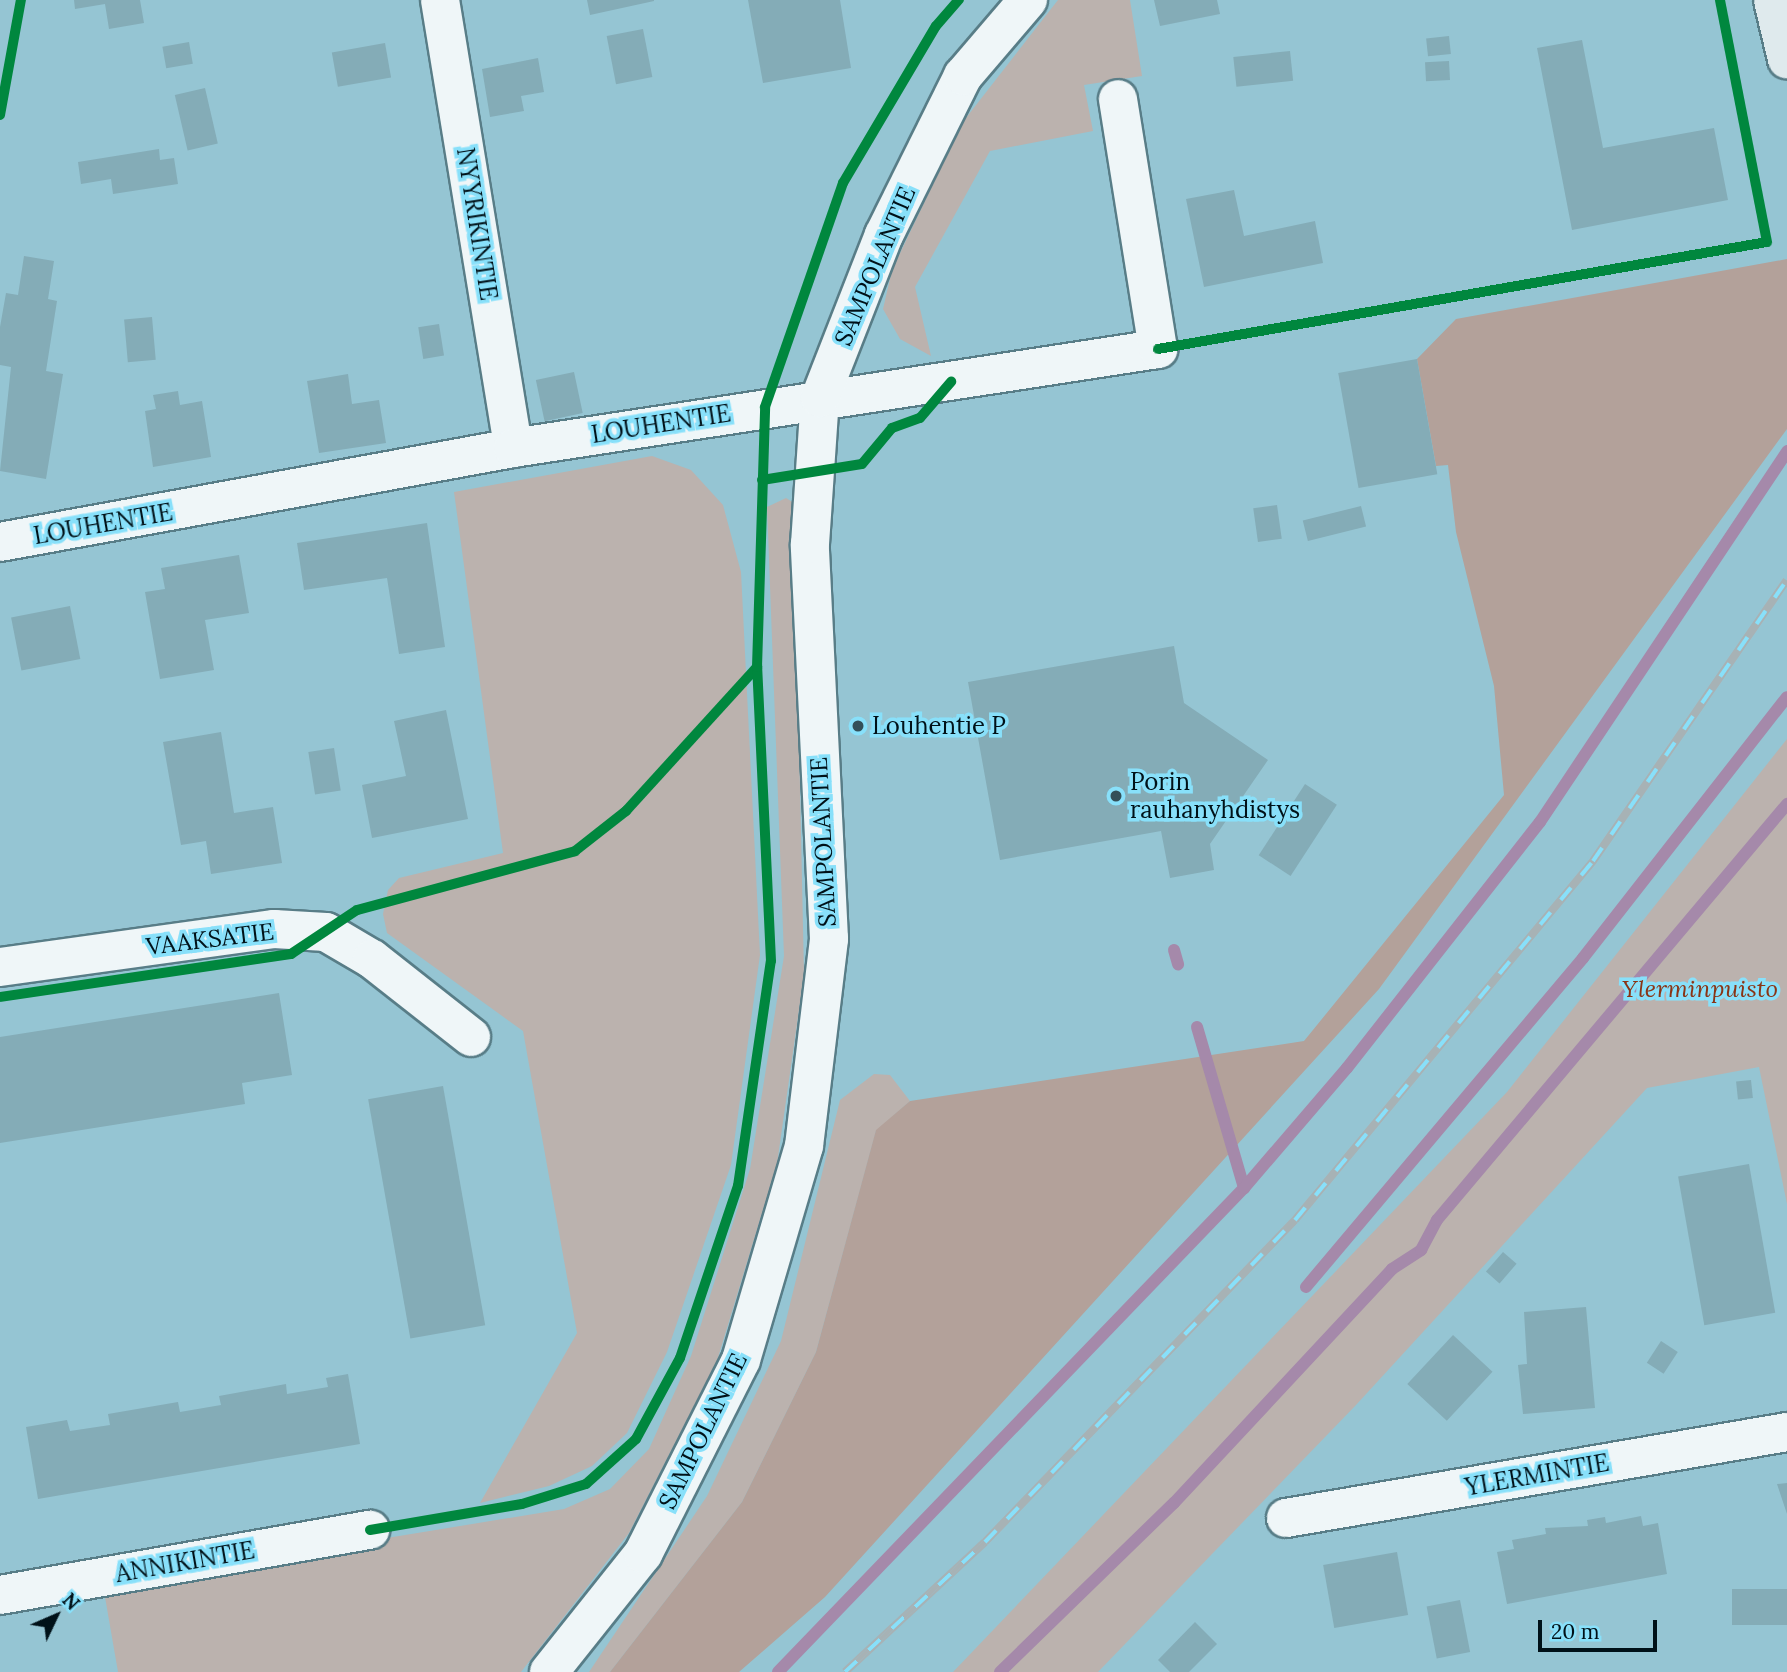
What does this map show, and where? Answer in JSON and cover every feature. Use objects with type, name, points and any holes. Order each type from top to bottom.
[{"type":"main road","points":[[1773,0],[1787,60]]},
{"type":"street","name":"NYYRIKINTIE","points":[[440,0],[513,448]]},
{"type":"street","name":"SAMPOLANTIE","points":[[549,1672],[643,1554],[734,1372],[804,1146],[829,939],[810,544],[820,398],[884,235],[963,76],[1028,0]]},
{"type":"street","name":"LOUHENTIE","points":[[0,542],[513,448],[820,398],[1004,376],[1158,349],[1118,99]]},
{"type":"street","name":"VAAKSATIE","points":[[0,967],[274,929],[326,932],[372,959],[471,1037]]},
{"type":"street","name":"YLERMINTIE","points":[[1286,1518],[1787,1432]]},
{"type":"street","name":"ANNIKINTIE","points":[[0,1595],[370,1530]]},
{"type":"green space","points":[[1058,0],[1130,0],[1142,76],[1084,85],[1093,131],[990,151],[915,287],[931,356],[900,339],[883,309],[892,270],[962,123]]},
{"type":"green space","points":[[652,456],[691,470],[723,505],[741,572],[760,955],[731,1165],[667,1352],[627,1433],[592,1466],[549,1486],[480,1503],[577,1333],[523,1031],[387,933],[383,914],[388,890],[399,878],[503,853],[454,492]]},
{"type":"green space","points":[[786,498],[794,503],[804,975],[777,1164],[717,1361],[629,1533],[521,1672],[118,1672],[105,1597],[124,1581],[564,1509],[610,1489],[649,1449],[691,1356],[750,1169],[784,956],[767,507]]},
{"type":"green space","name":"Ylerminpuisto","points":[[1787,739],[1787,1204],[1759,1067],[1647,1088],[1356,1405],[1098,1672],[953,1672],[1507,1092]]},
{"type":"green space","points":[[874,1074],[890,1075],[910,1101],[876,1131],[816,1352],[742,1502],[610,1672],[589,1672],[707,1496],[781,1341],[840,1100]]},
{"type":"shaded area","points":[[1787,259],[1787,429],[1379,989],[825,1597],[739,1672],[610,1672],[742,1502],[816,1352],[876,1130],[910,1101],[1304,1041],[1504,795],[1494,686],[1456,532],[1448,465],[1436,466],[1417,359],[1456,319]]},
{"type":"building","points":[[74,0],[140,0],[144,23],[109,29],[105,4],[75,9]]},
{"type":"building","points":[[587,0],[654,0],[654,1],[590,15]]},
{"type":"building","points":[[748,0],[840,0],[851,68],[763,83]]},
{"type":"building","points":[[1154,0],[1217,0],[1220,14],[1160,26]]},
{"type":"building","points":[[643,29],[652,77],[616,84],[607,36]]},
{"type":"building","points":[[1449,36],[1451,54],[1428,56],[1426,38]]},
{"type":"building","points":[[1582,40],[1603,148],[1714,128],[1728,200],[1572,230],[1537,48]]},
{"type":"building","points":[[189,42],[193,64],[166,68],[162,47]]},
{"type":"building","points":[[385,43],[391,77],[338,87],[332,52]]},
{"type":"building","points":[[1290,51],[1293,81],[1236,87],[1233,57]]},
{"type":"building","points":[[538,58],[544,92],[521,96],[524,111],[490,117],[482,69]]},
{"type":"building","points":[[1449,61],[1450,80],[1426,81],[1425,62]]},
{"type":"building","points":[[205,88],[218,144],[188,151],[175,95]]},
{"type":"building","points":[[159,149],[160,160],[174,158],[178,184],[113,194],[111,179],[81,184],[78,162]]},
{"type":"building","points":[[1234,190],[1244,236],[1315,221],[1323,263],[1204,287],[1186,199]]},
{"type":"building","points":[[24,256],[54,261],[48,299],[57,301],[46,371],[63,374],[46,479],[0,471],[11,367],[0,365],[0,327],[6,293],[18,295]]},
{"type":"building","points":[[152,317],[156,360],[128,362],[124,319]]},
{"type":"building","points":[[439,324],[444,356],[423,359],[418,327]]},
{"type":"building","points":[[1417,359],[1437,474],[1359,488],[1338,373]]},
{"type":"building","points":[[574,372],[583,413],[545,421],[536,380]]},
{"type":"building","points":[[348,374],[352,404],[379,400],[386,443],[319,453],[307,381]]},
{"type":"building","points":[[178,391],[180,405],[202,401],[211,457],[153,467],[145,411],[156,409],[153,395]]},
{"type":"building","points":[[1277,505],[1282,539],[1258,542],[1253,508]]},
{"type":"building","points":[[1361,506],[1366,526],[1308,541],[1303,521]]},
{"type":"building","points":[[427,523],[445,647],[399,654],[387,578],[304,590],[297,543]]},
{"type":"building","points":[[239,555],[249,613],[205,620],[214,670],[160,679],[145,592],[165,589],[161,568]]},
{"type":"building","points":[[70,606],[80,659],[21,670],[11,617]]},
{"type":"building","name":"Porin rauhanyhdistys","points":[[1174,646],[1184,703],[1268,760],[1210,844],[1214,870],[1170,878],[1161,831],[1000,860],[968,682]]},
{"type":"building","points":[[446,710],[468,819],[372,838],[362,785],[406,776],[394,721]]},
{"type":"building","points":[[221,732],[234,813],[273,807],[282,863],[211,874],[206,841],[181,845],[163,742]]},
{"type":"building","points":[[334,748],[341,790],[315,795],[308,752]]},
{"type":"building","points":[[1305,784],[1337,805],[1291,876],[1259,855]]},
{"type":"building","points":[[279,993],[292,1075],[242,1083],[245,1104],[0,1143],[0,1037]]},
{"type":"building","points":[[1751,1080],[1753,1098],[1738,1099],[1736,1082]]},
{"type":"building","points":[[443,1086],[485,1325],[410,1339],[368,1099]]},
{"type":"building","points":[[1749,1164],[1775,1313],[1704,1325],[1678,1177]]},
{"type":"building","points":[[1503,1252],[1517,1264],[1500,1283],[1486,1272]]},
{"type":"building","points":[[1586,1307],[1595,1408],[1523,1414],[1518,1365],[1527,1364],[1524,1312]]},
{"type":"building","points":[[1453,1335],[1492,1372],[1447,1421],[1407,1384]]},
{"type":"building","points":[[1661,1341],[1678,1352],[1664,1374],[1647,1363]]},
{"type":"building","points":[[348,1374],[360,1444],[38,1499],[26,1427],[67,1420],[70,1431],[110,1425],[108,1414],[178,1402],[180,1412],[221,1405],[219,1396],[286,1384],[287,1394],[328,1387],[326,1378]]},
{"type":"building","points":[[1787,1483],[1787,1514],[1777,1484]]},
{"type":"building","points":[[1641,1516],[1643,1526],[1658,1523],[1667,1574],[1507,1604],[1497,1552],[1514,1549],[1512,1540],[1546,1534],[1545,1528],[1588,1526],[1587,1520],[1605,1517],[1606,1523]]},
{"type":"building","points":[[1397,1552],[1408,1615],[1334,1628],[1323,1565]]},
{"type":"building","points":[[1732,1589],[1787,1589],[1787,1625],[1732,1625]]},
{"type":"building","points":[[1460,1600],[1470,1652],[1437,1659],[1427,1606]]},
{"type":"building","points":[[1195,1622],[1217,1644],[1189,1672],[1170,1672],[1158,1660]]},
{"type":"waterway","points":[[778,1672],[1244,1188],[1347,1068],[1540,822],[1787,451]]},
{"type":"waterway","points":[[1306,1287],[1583,958],[1787,697]]},
{"type":"waterway","points":[[1000,1672],[1174,1503],[1392,1269],[1421,1250],[1437,1220],[1787,804]]},
{"type":"waterway","points":[[1174,950],[1178,964]]},
{"type":"waterway","points":[[1197,1027],[1244,1188]]},
{"type":"railway","points":[[845,1672],[985,1542],[1295,1220],[1593,861],[1787,580]]},
{"type":"cycle path","points":[[0,115],[21,0]]},
{"type":"cycle path","points":[[370,1530],[522,1504],[586,1484],[636,1439],[680,1358],[738,1186],[771,961],[757,667],[765,407],[843,183],[936,26],[959,0]]},
{"type":"cycle path","points":[[1158,349],[1767,242],[1720,0]]},
{"type":"cycle path","points":[[762,480],[862,464],[892,428],[920,418],[951,382]]},
{"type":"cycle path","points":[[0,997],[291,954],[357,910],[575,851],[626,811],[757,667]]},
{"type":"place","name":"Louhentie P","points":[[858,726]]},
{"type":"place","name":"Porin rauhanyhdistys","points":[[1116,796]]}]
